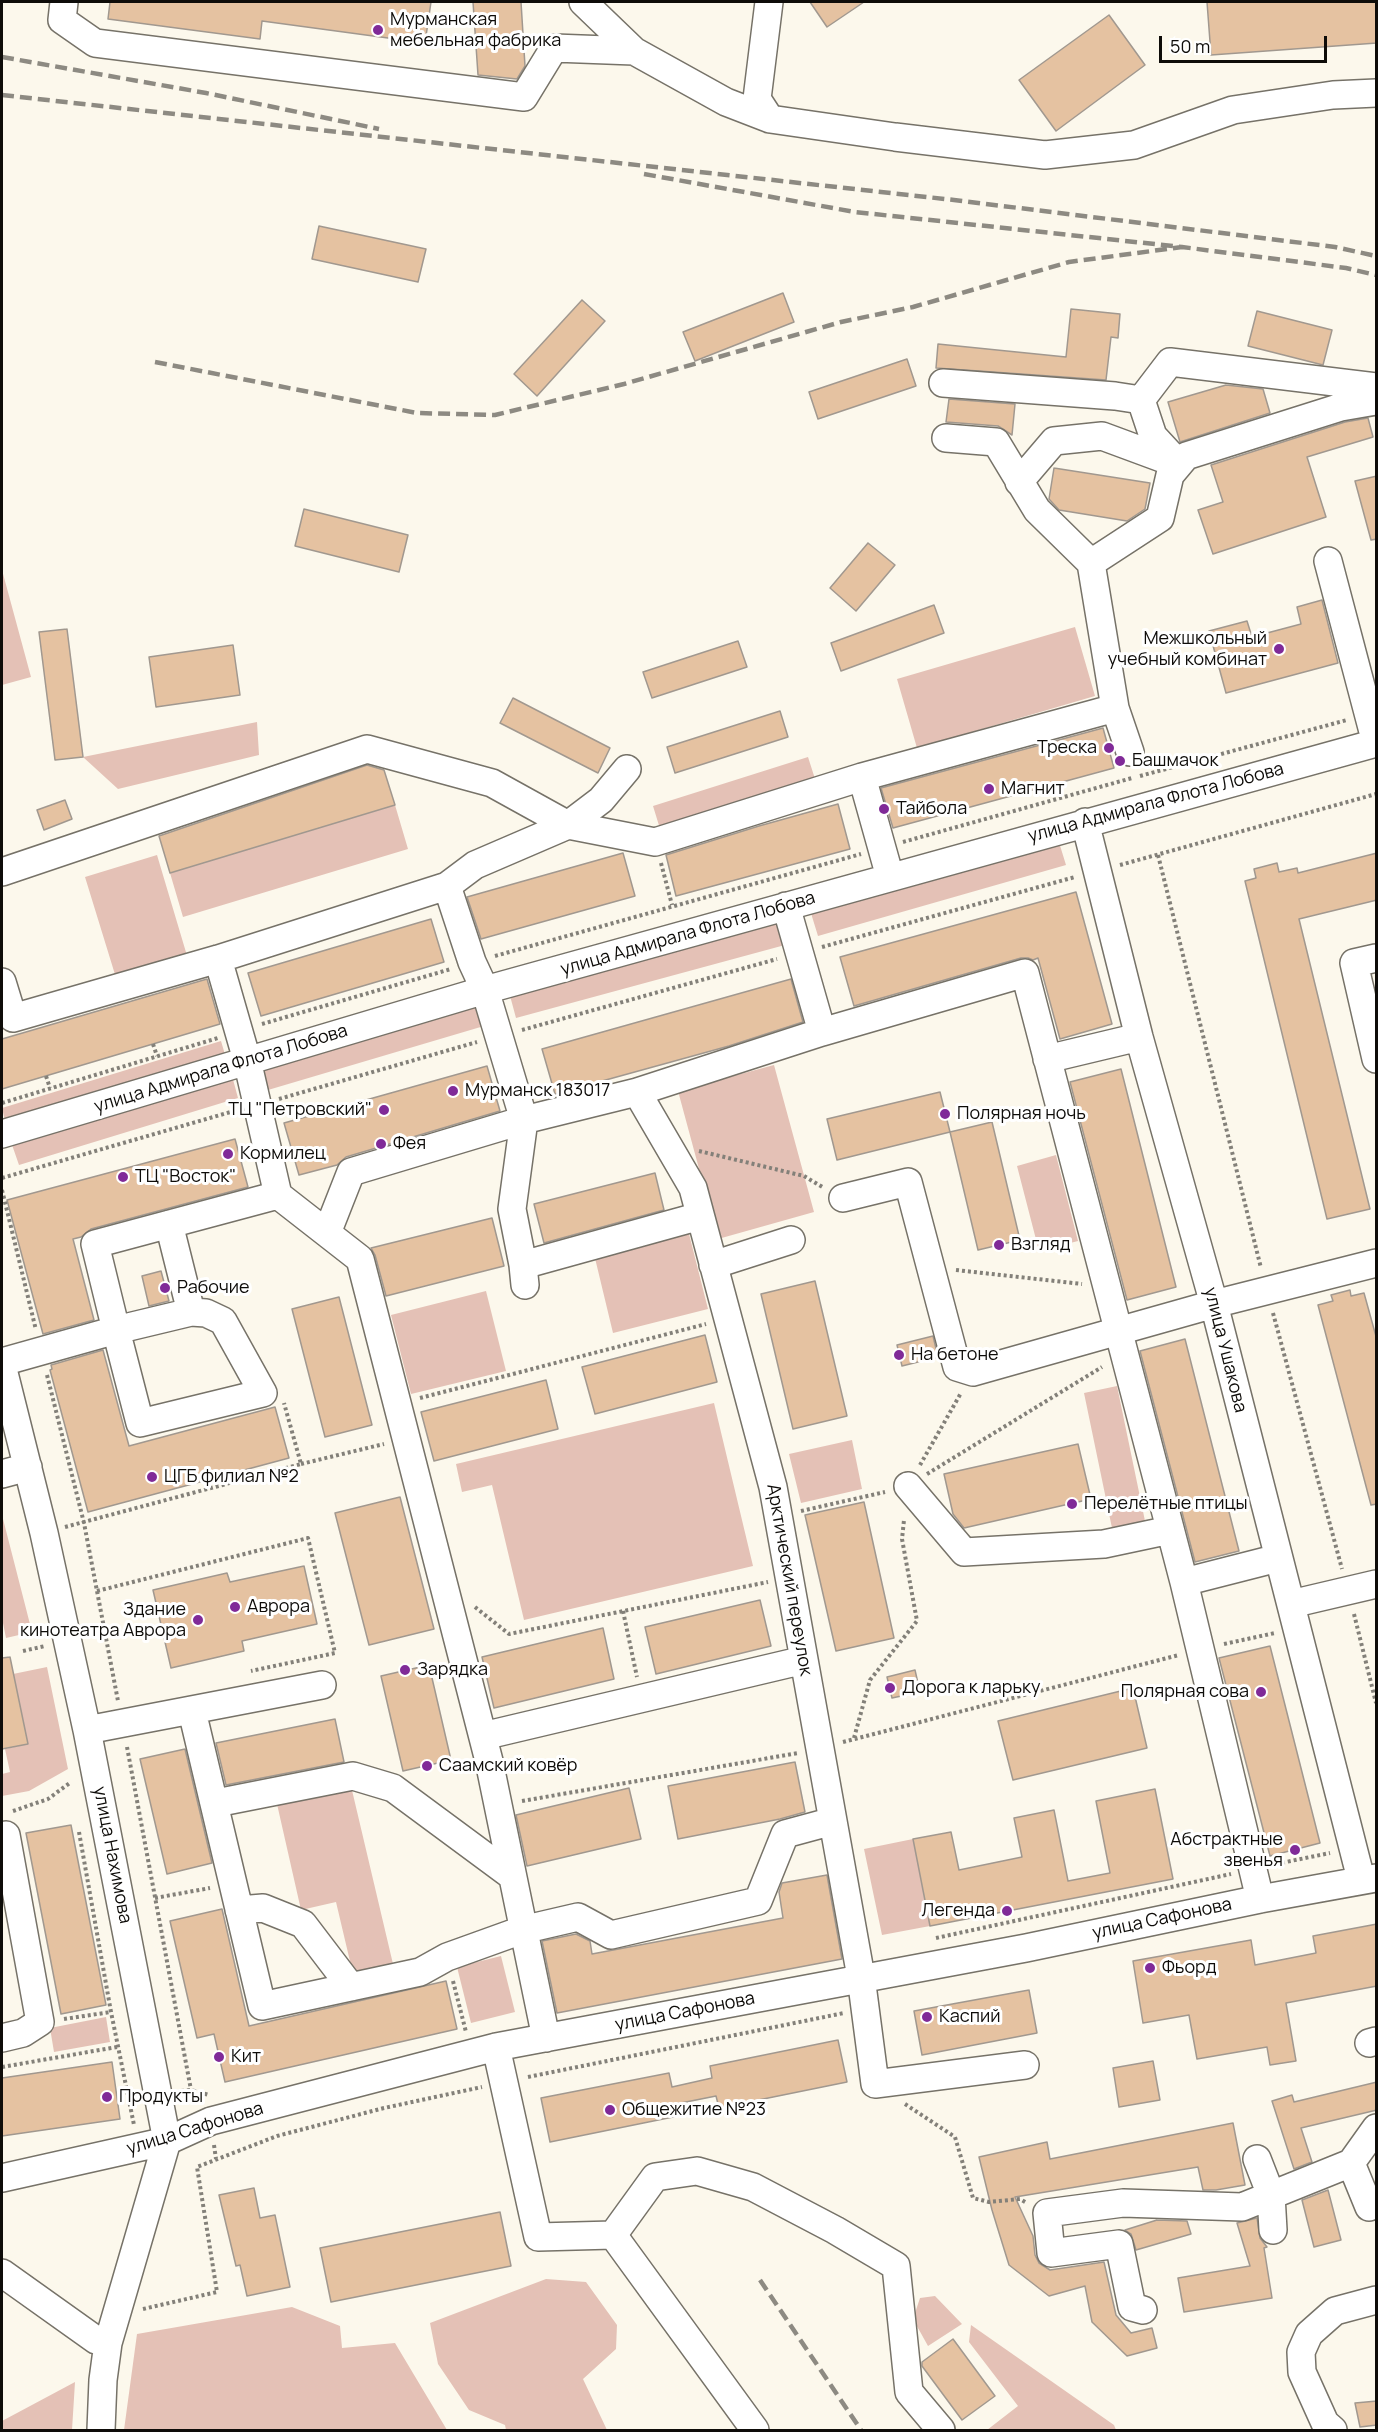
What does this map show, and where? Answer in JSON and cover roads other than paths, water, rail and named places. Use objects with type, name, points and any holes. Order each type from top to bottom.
[{"type":"street","points":[[64,2],[62,20],[95,43],[524,97],[554,48],[634,51]]},
{"type":"street","points":[[583,2],[634,51],[726,102],[770,119],[1045,155],[1134,145],[1233,110],[1332,95],[1377,93]]},
{"type":"street","points":[[769,2],[757,99],[770,119]]},
{"type":"street","points":[[1141,400],[1170,362],[1377,387]]},
{"type":"street","points":[[943,383],[1141,400]]},
{"type":"street","points":[[1141,400],[1153,436],[1179,464]]},
{"type":"street","points":[[1091,563],[1160,518],[1170,475],[1186,456],[1341,407],[1377,401]]},
{"type":"street","points":[[1019,482],[1054,441],[1102,436],[1179,464]]},
{"type":"street","points":[[946,438],[996,442],[1037,510],[1091,563],[1115,708],[1134,764]]},
{"type":"street","points":[[1328,561],[1377,743]]},
{"type":"street","points":[[2,872],[367,749],[492,783],[568,825],[655,842],[862,777],[1115,708]]},
{"type":"street","name":"улица Адмирала Флота Лобова","points":[[2,1134],[485,990],[1377,743]]},
{"type":"street","points":[[2,982],[13,1018],[218,959],[447,886],[475,865],[568,825],[601,800],[627,769]]},
{"type":"street","points":[[862,777],[890,877]]},
{"type":"street","name":"улица Ушакова","points":[[1086,822],[1139,1037],[1214,1304],[1353,1848],[1369,1878]]},
{"type":"street","points":[[447,886],[472,962],[485,990],[524,1120],[512,1209],[524,1275],[700,1216]]},
{"type":"street","points":[[786,906],[822,1032]]},
{"type":"street","points":[[1377,958],[1354,963],[1377,1059]]},
{"type":"street","points":[[218,959],[247,1060],[278,1194],[360,1259],[483,1736],[546,2038]]},
{"type":"street","points":[[327,1233],[351,1172],[524,1120],[637,1092],[822,1032],[1025,973],[1184,1582],[1260,1899]]},
{"type":"street","points":[[1047,1059],[1139,1037]]},
{"type":"street","name":"Арктический переулок","points":[[637,1092],[693,1188],[772,1487],[861,1977],[875,2084],[1025,2065]]},
{"type":"street","points":[[843,1198],[908,1182],[957,1366],[973,1372],[1121,1342],[1214,1304],[1377,1263]]},
{"type":"street","points":[[2,1364],[116,1330],[191,1312],[206,1314],[223,1321],[263,1393],[140,1423],[116,1330],[95,1244],[278,1194]]},
{"type":"street","points":[[169,1224],[191,1312]]},
{"type":"street","points":[[713,1264],[791,1240]]},
{"type":"street","name":"улица Нахимова","points":[[2,1364],[44,1533],[87,1730],[167,2141],[108,2343],[100,2430]]},
{"type":"street","points":[[2,1474],[28,1467]]},
{"type":"street","points":[[908,1486],[964,1552],[1104,1544],[1170,1530]]},
{"type":"street","points":[[1184,1582],[1278,1558]]},
{"type":"street","points":[[1294,1616],[1348,1591],[1377,1584]]},
{"type":"street","points":[[483,1736],[804,1660]]},
{"type":"street","points":[[87,1730],[120,1712],[192,1711],[322,1685]]},
{"type":"street","points":[[192,1711],[216,1803],[262,2006],[420,1972],[447,1957],[522,1930],[578,1917],[611,1935],[758,1901],[785,1834],[833,1821]]},
{"type":"street","points":[[216,1803],[353,1776],[393,1788],[512,1876]]},
{"type":"street","points":[[2,2038],[23,2032],[40,2022],[6,1835]]},
{"type":"street","name":"улица Сафонова","points":[[2,2178],[167,2141],[211,2121],[495,2048],[861,1977],[1026,1948],[1369,1878]]},
{"type":"street","points":[[239,1910],[263,1908],[303,1924],[351,1987]]},
{"type":"street","points":[[495,2048],[538,2237],[613,2235]]},
{"type":"street","points":[[1119,2244],[1051,2253],[1047,2213],[1123,2203],[1242,2207],[1351,2163],[1377,2128]]},
{"type":"street","points":[[1257,2159],[1271,2195],[1273,2230]]},
{"type":"street","points":[[1351,2163],[1369,2208]]},
{"type":"street","points":[[613,2235],[655,2177],[697,2171],[753,2187],[835,2230],[896,2266],[909,2392],[941,2430]]},
{"type":"street","points":[[1123,2203],[1119,2244],[1132,2307],[1143,2310]]},
{"type":"street","points":[[613,2235],[755,2430]]},
{"type":"street","points":[[2,2273],[96,2340],[108,2343]]},
{"type":"street","points":[[1334,2430],[1325,2423],[1302,2372],[1301,2352],[1309,2334],[1335,2311],[1377,2300]]},
{"type":"railway","points":[[2,57],[206,93],[379,129]]},
{"type":"railway","points":[[2,95],[954,200],[1335,247],[1376,256]]},
{"type":"railway","points":[[644,174],[855,212],[1182,247],[1346,268],[1376,275]]},
{"type":"railway","points":[[155,362],[417,413],[495,415],[624,384],[841,322],[913,307],[1069,262],[1182,247]]},
{"type":"railway","points":[[760,2280],[861,2430]]},
{"type":"place","name":"Мурманская мебельная фабрика","points":[[378,30]]},
{"type":"place","name":"Межшкольный учебный комбинат","points":[[1279,649]]},
{"type":"place","name":"Треска","points":[[1109,748]]},
{"type":"place","name":"Башмачок","points":[[1120,761]]},
{"type":"place","name":"Магнит","points":[[989,789]]},
{"type":"place","name":"Тайбола","points":[[884,809]]},
{"type":"place","name":"Мурманск 183017","points":[[453,1091]]},
{"type":"place","name":"ТЦ \"Петровский\"","points":[[384,1110]]},
{"type":"place","name":"Полярная ночь","points":[[945,1114]]},
{"type":"place","name":"Фея","points":[[381,1144]]},
{"type":"place","name":"Кормилец","points":[[228,1154]]},
{"type":"place","name":"ТЦ \"Восток\"","points":[[123,1177]]},
{"type":"place","name":"Взгляд","points":[[999,1245]]},
{"type":"place","name":"Рабочие","points":[[165,1288]]},
{"type":"place","name":"На бетоне","points":[[899,1355]]},
{"type":"place","name":"ЦГБ филиал №2","points":[[152,1477]]},
{"type":"place","name":"Перелётные птицы","points":[[1072,1504]]},
{"type":"place","name":"Аврора","points":[[235,1607]]},
{"type":"place","name":"Здание кинотеатра Аврора","points":[[198,1620]]},
{"type":"place","name":"Зарядка","points":[[405,1670]]},
{"type":"place","name":"Дорога к ларьку","points":[[890,1688]]},
{"type":"place","name":"Полярная сова","points":[[1261,1692]]},
{"type":"place","name":"Саамский ковёр","points":[[427,1766]]},
{"type":"place","name":"Абстрактные звенья","points":[[1295,1850]]},
{"type":"place","name":"Легенда","points":[[1007,1911]]},
{"type":"place","name":"Фьорд","points":[[1150,1968]]},
{"type":"place","name":"Каспий","points":[[927,2017]]},
{"type":"place","name":"Кит","points":[[219,2057]]},
{"type":"place","name":"Продукты","points":[[107,2097]]},
{"type":"place","name":"Общежитие №23","points":[[610,2110]]}]
